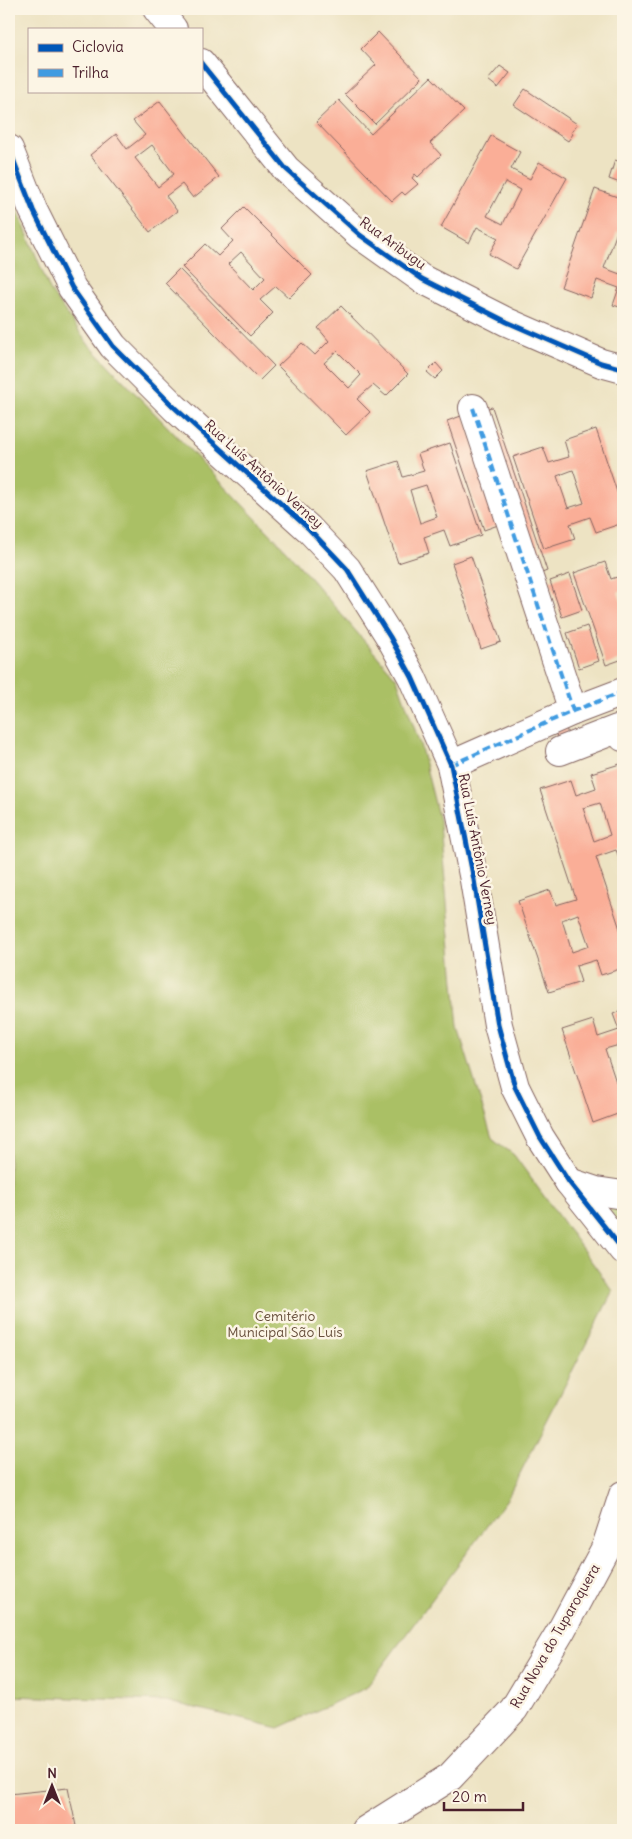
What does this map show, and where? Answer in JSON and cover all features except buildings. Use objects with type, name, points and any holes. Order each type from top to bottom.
[{"type":"street","points":[[157,9],[172,28]]},
{"type":"street","name":"Rua Aribugu","points":[[202,64],[286,169],[360,235],[422,279],[507,322],[600,364],[623,369]]},
{"type":"street","name":"Rua Luís Antônio Verney","points":[[9,149],[33,210],[72,288],[113,346],[175,408],[309,529],[347,569],[390,637],[412,677],[451,765],[474,880],[498,1025],[515,1087],[540,1138],[568,1182],[623,1250]]},
{"type":"street","points":[[473,408],[573,711]]},
{"type":"street","points":[[451,765],[573,711],[623,692]]},
{"type":"street","points":[[560,751],[617,729],[623,737]]},
{"type":"street","points":[[568,1182],[596,1191],[623,1195]]},
{"type":"street","name":"Rua Nova do Tuparoquera","points":[[366,1830],[450,1776],[514,1709],[562,1629],[606,1547],[623,1495]]},
{"type":"green space","name":"Cemitério Municipal São Luís","points":[[9,189],[50,290],[88,344],[286,550],[397,679],[420,744],[440,824],[458,1028],[492,1138],[514,1155],[613,1291],[507,1499],[366,1688],[279,1728],[166,1701],[9,1696]]},
{"type":"green space","points":[[623,1205],[623,1236],[608,1208]]},
{"type":"marked path","points":[[473,408],[573,711]]},
{"type":"marked path","points":[[451,765],[573,711],[623,692]]},
{"type":"cycle path","points":[[202,64],[286,169],[360,235],[422,279],[507,322],[601,363],[623,369]]},
{"type":"cycle path","points":[[9,149],[33,210],[72,288],[113,346],[175,408],[309,529],[347,569],[390,637],[412,677],[451,765],[474,880],[498,1025],[515,1087],[540,1137],[569,1182],[623,1250]]}]
